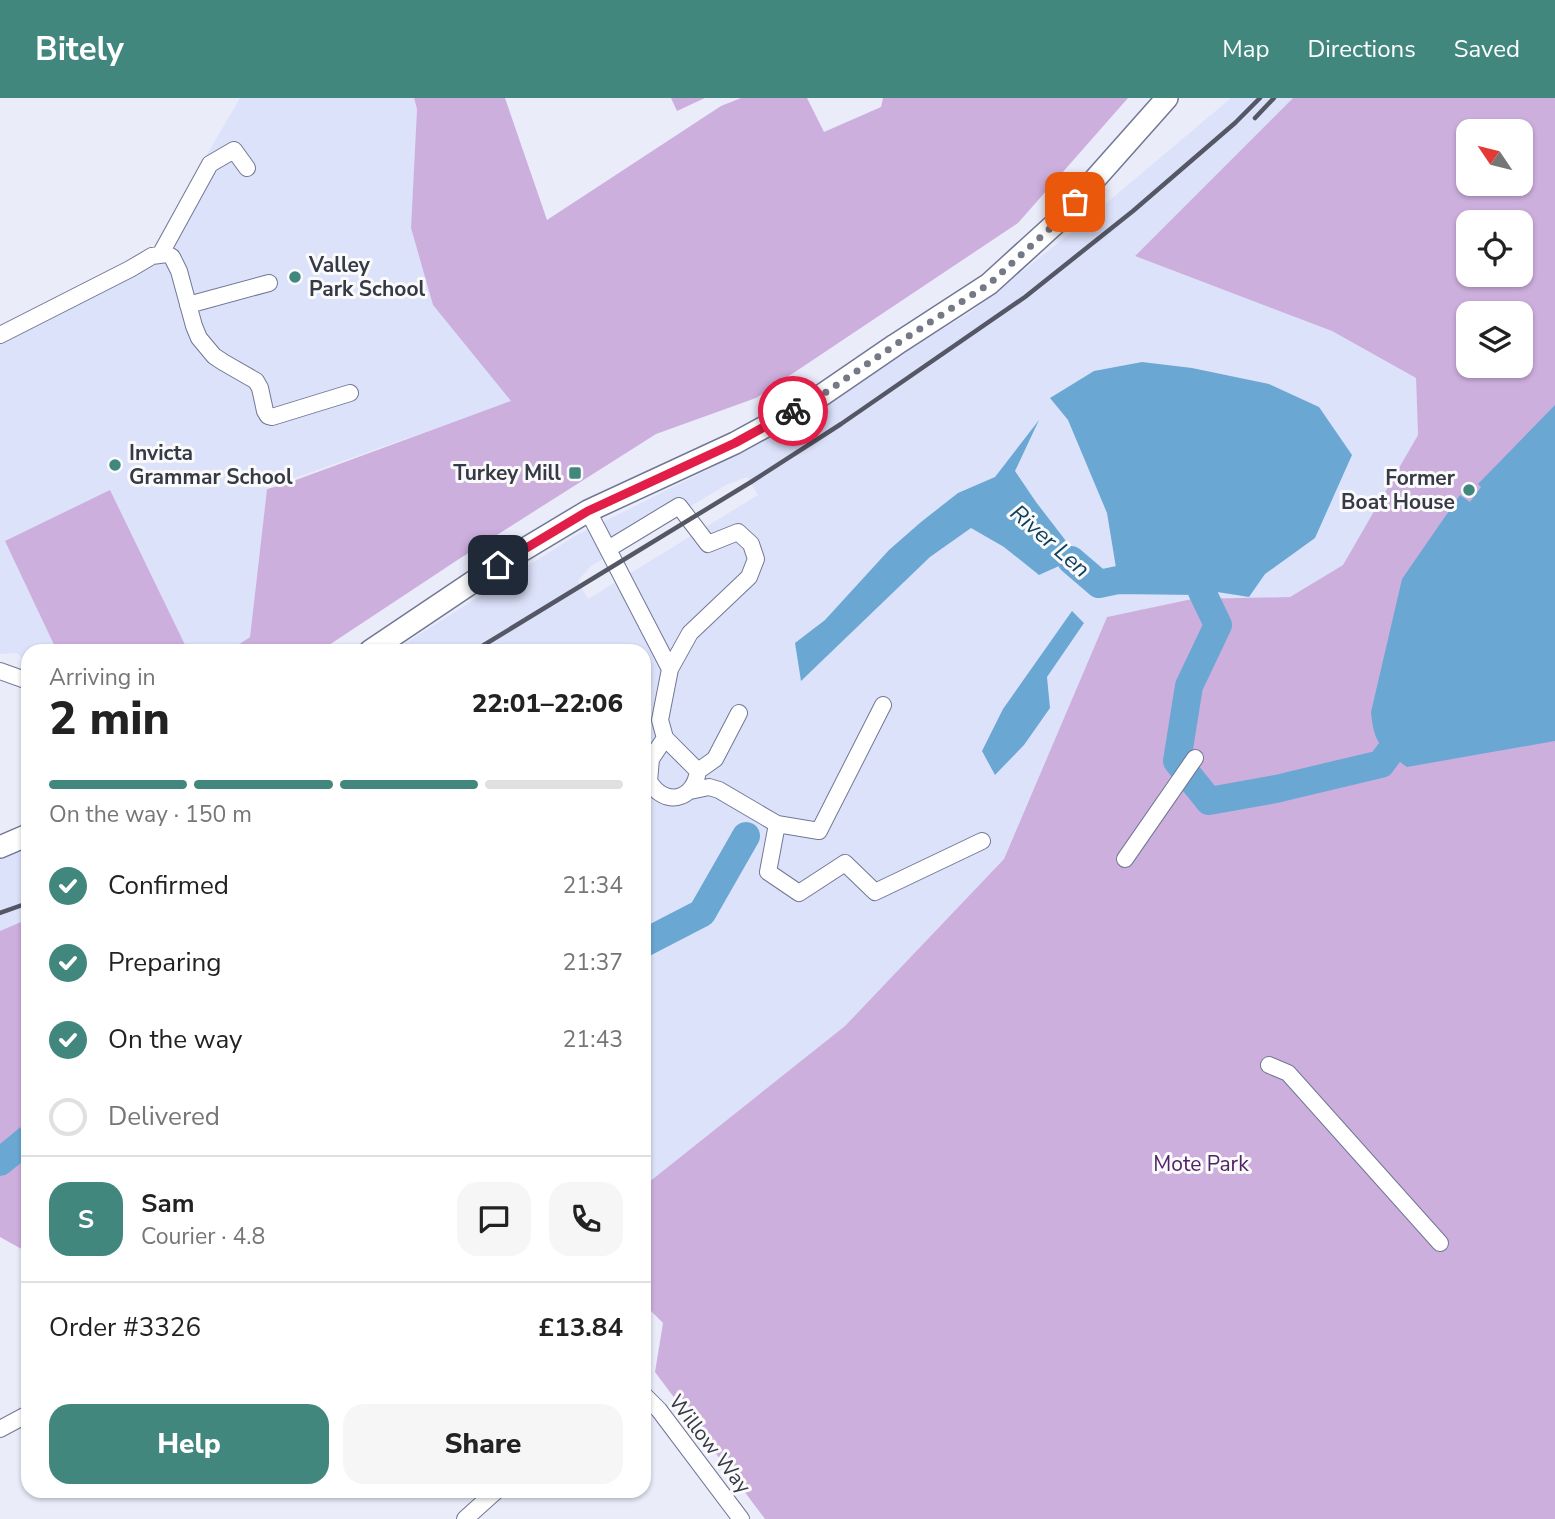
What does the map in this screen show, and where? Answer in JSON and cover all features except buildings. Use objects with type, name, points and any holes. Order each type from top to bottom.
[{"type":"main road","points":[[380,644],[498,565],[588,511],[735,443],[819,397],[989,284],[1056,223],[1167,98]]},
{"type":"main road","points":[[0,846],[21,838]]},
{"type":"street","points":[[160,255],[210,164],[234,150],[247,168]]},
{"type":"street","points":[[0,335],[152,257],[167,254],[172,257],[179,271],[194,326],[204,344],[223,362],[256,380],[268,416],[350,393]]},
{"type":"street","points":[[188,305],[269,282]]},
{"type":"street","points":[[608,549],[679,506],[708,544],[738,532],[751,544],[755,559],[749,577],[690,633],[670,669],[660,720],[665,738],[698,771]]},
{"type":"street","points":[[588,511],[670,669]]},
{"type":"street","points":[[0,671],[21,678]]},
{"type":"street","points":[[690,790],[709,787],[719,790],[777,824],[819,831],[883,705]]},
{"type":"street","points":[[651,788],[665,796],[683,796],[697,779],[698,771],[715,759],[739,713]]},
{"type":"street","points":[[651,754],[665,738]]},
{"type":"street","points":[[1125,859],[1195,758]]},
{"type":"street","points":[[777,824],[768,872],[799,893],[845,863],[875,892],[982,841]]},
{"type":"street","points":[[1269,1065],[1288,1073],[1440,1243]]},
{"type":"street","name":"Willow Way","points":[[651,1402],[741,1519]]},
{"type":"street","points":[[0,1429],[21,1418]]},
{"type":"street","points":[[465,1519],[488,1498]]},
{"type":"shaded area","points":[[240,98],[414,98],[417,109],[411,228],[433,305],[512,401],[267,488],[250,637],[240,644],[21,644],[21,657],[17,653],[0,654],[0,332],[152,249]]},
{"type":"shaded area","points":[[1231,98],[1293,98],[1135,256],[1332,331],[1416,378],[1418,435],[1343,565],[1290,597],[1192,599],[1107,617],[1004,859],[845,1026],[651,1180],[651,644],[404,644],[575,536],[711,468],[972,311],[1072,232]],"holes":[[[747,477],[758,495],[588,599],[578,581],[591,566],[726,485]]]},
{"type":"shaded area","points":[[21,851],[21,965],[0,976],[0,859]]},
{"type":"green space","points":[[414,98],[505,98],[547,220],[721,106],[741,98],[807,98],[824,132],[881,107],[883,98],[1128,98],[1018,223],[756,398],[656,434],[331,644],[240,644],[250,637],[267,489],[511,401],[433,305],[411,228],[417,109]]},
{"type":"green space","points":[[671,98],[705,98],[677,111]]},
{"type":"green space","name":"Mote Park","points":[[1293,98],[1555,98],[1555,1519],[765,1519],[655,1372],[663,1323],[651,1311],[651,1180],[845,1026],[1004,859],[1107,617],[1192,599],[1290,597],[1343,565],[1418,435],[1416,378],[1332,331],[1135,256]]},
{"type":"green space","points":[[110,490],[185,644],[54,644],[5,541]]},
{"type":"green space","points":[[21,922],[21,1249],[0,1237],[0,1165],[16,1154],[0,1159],[0,931]]},
{"type":"water","points":[[1142,362],[1192,368],[1269,384],[1319,407],[1352,455],[1315,538],[1265,574],[1249,597],[1211,591],[1197,581],[1143,581],[1129,588],[1118,580],[1107,513],[1068,420],[1050,398],[1094,371]]},
{"type":"water","points":[[1555,405],[1555,741],[1407,767],[1380,745],[1374,732],[1371,712],[1402,579],[1460,495],[1470,502],[1481,487],[1478,484]]},
{"type":"water","points":[[1039,420],[1015,471],[1099,584],[1093,592],[1068,562],[1039,575],[1004,547],[971,528],[930,557],[801,681],[795,643],[825,620],[889,550],[921,522],[958,493],[995,477]]},
{"type":"water","points":[[1072,611],[1084,623],[1047,677],[1050,708],[1024,745],[995,775],[982,751],[1003,709]]},
{"type":"waterway","name":"River Len","points":[[1071,560],[1099,584],[1118,580],[1197,581],[1218,625],[1189,686],[1177,761],[1209,801],[1276,789],[1381,764],[1389,753]]},
{"type":"waterway","name":"River Len","points":[[651,939],[702,913],[746,836]]},
{"type":"waterway","name":"River Len","points":[[0,1162],[21,1145]]},
{"type":"railway","points":[[485,644],[751,482],[841,424],[1025,297],[1133,211],[1260,98]]},
{"type":"railway","points":[[1255,118],[1274,98]]},
{"type":"railway","points":[[0,913],[21,906]]},
{"type":"way so far","points":[[793,411],[819,397],[989,284],[1075,202]]},
{"type":"place","name":"Valley Park School","points":[[295,277]]},
{"type":"place","name":"Invicta Grammar School","points":[[115,465]]},
{"type":"place","name":"Turkey Mill","points":[[575,473]]},
{"type":"place","name":"Former Boat House","points":[[1469,490]]},
{"type":"route","points":[[498,565],[588,511],[735,443],[793,411]]}]
